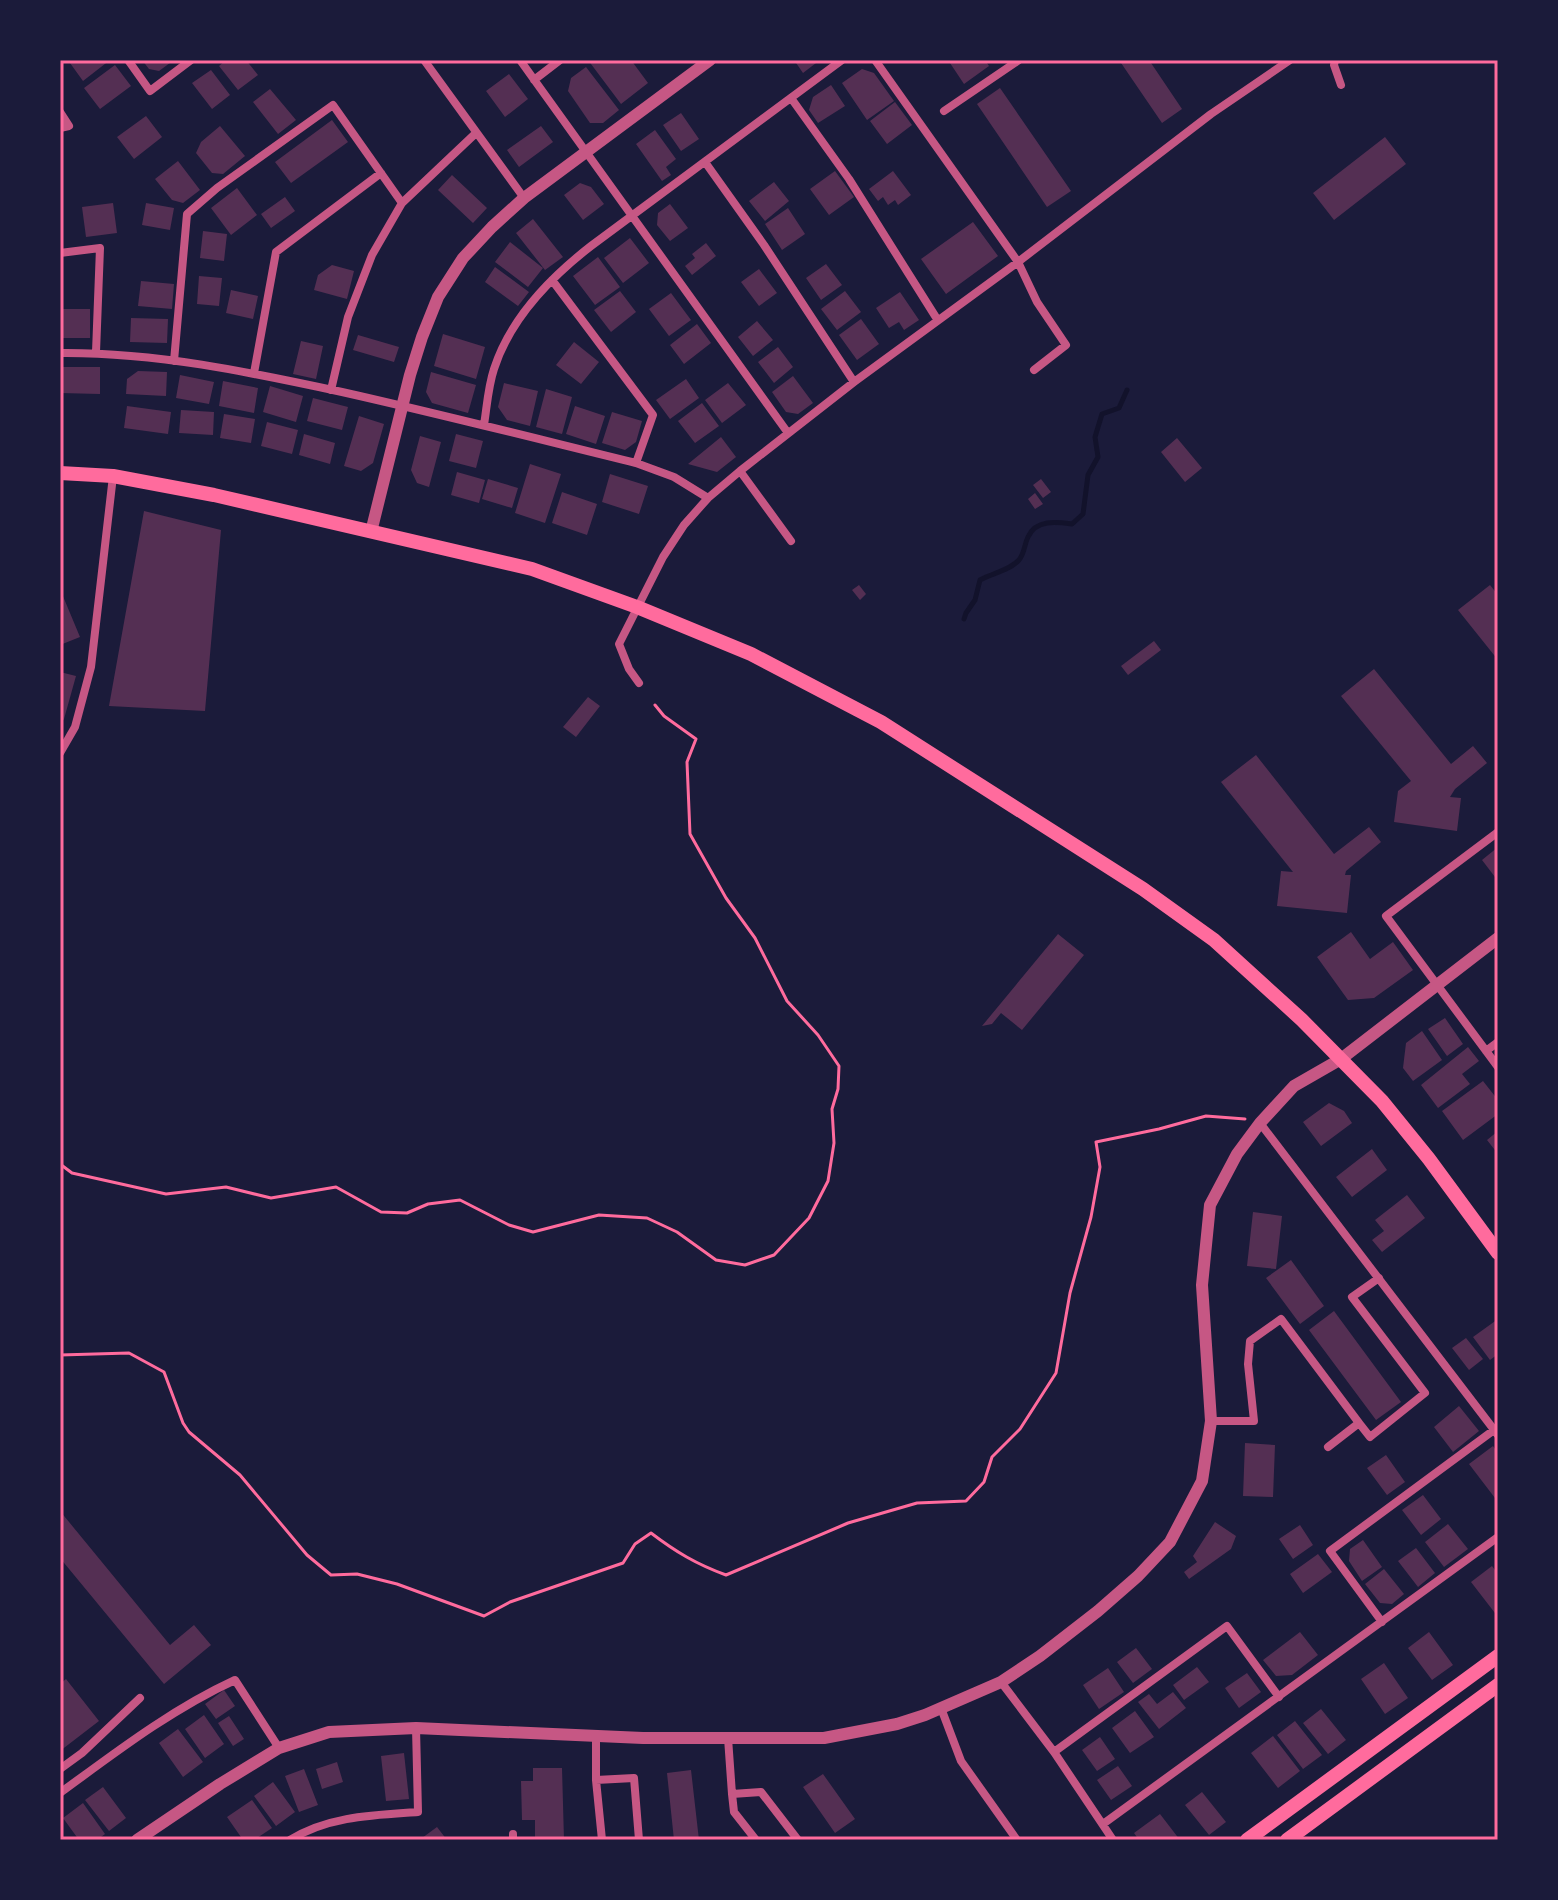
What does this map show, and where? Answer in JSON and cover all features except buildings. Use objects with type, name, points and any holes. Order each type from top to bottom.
[{"type":"main road","points":[[60,473],[113,476],[214,495],[532,569],[637,607],[751,654],[881,722],[1143,889],[1214,940],[1382,1101],[1498,1253]]},
{"type":"main road","points":[[1247,1840],[1498,1656]]},
{"type":"main road","points":[[1287,1840],[1498,1685]]},
{"type":"street","points":[[128,60],[150,91],[191,60]]},
{"type":"street","points":[[424,60],[524,198]]},
{"type":"street","points":[[520,60],[788,433]]},
{"type":"street","points":[[534,80],[560,60]]},
{"type":"street","points":[[371,532],[422,337],[438,297],[463,258],[524,198],[710,60]]},
{"type":"street","points":[[484,425],[494,368],[508,340],[525,311],[567,264],[842,60]]},
{"type":"street","points":[[875,60],[1018,262],[1037,302],[1066,345],[1034,370]]},
{"type":"street","points":[[944,111],[1019,60]]},
{"type":"street","points":[[639,683],[629,669],[619,644],[663,557],[684,525],[708,498],[937,319],[1018,262],[1211,114],[1290,60]]},
{"type":"street","points":[[1335,60],[1341,85]]},
{"type":"street","points":[[791,98],[849,179],[937,319]]},
{"type":"street","points":[[174,361],[187,214],[217,188],[333,105],[402,203]]},
{"type":"street","points":[[60,112],[69,126],[60,128]]},
{"type":"street","points":[[331,390],[353,305],[372,255],[402,203],[476,133]]},
{"type":"street","points":[[705,162],[854,382]]},
{"type":"street","points":[[254,373],[276,252],[381,173]]},
{"type":"street","points":[[60,253],[100,248],[96,352]]},
{"type":"street","points":[[552,280],[653,415],[636,463]]},
{"type":"street","points":[[60,353],[96,352],[254,373],[403,406],[636,463],[674,477],[708,498]]},
{"type":"street","points":[[740,471],[791,541]]},
{"type":"street","points":[[60,753],[75,727],[91,667],[113,476]]},
{"type":"street","points":[[1498,832],[1386,916],[1498,1067]]},
{"type":"street","points":[[137,1840],[279,1748],[329,1732],[416,1728],[596,1737],[824,1738],[897,1724],[1001,1682],[1040,1656],[1138,1576],[1170,1542],[1202,1481],[1211,1421],[1202,1285],[1210,1205],[1237,1154],[1294,1086],[1341,1059],[1498,938]]},
{"type":"street","points":[[1486,1051],[1498,1042]]},
{"type":"street","points":[[1260,1123],[1496,1432],[1330,1551],[1382,1622]]},
{"type":"street","points":[[1211,1421],[1254,1421],[1248,1364],[1250,1341],[1281,1319],[1370,1437],[1425,1393],[1352,1297],[1379,1278]]},
{"type":"street","points":[[1328,1447],[1359,1423]]},
{"type":"street","points":[[1103,1824],[1498,1537]]},
{"type":"street","points":[[1054,1752],[1227,1626],[1279,1697]]},
{"type":"street","points":[[60,1793],[163,1720],[204,1694],[235,1680],[279,1748]]},
{"type":"street","points":[[1001,1682],[1054,1752],[1113,1840]]},
{"type":"street","points":[[60,1769],[82,1753],[140,1698]]},
{"type":"street","points":[[941,1708],[961,1761],[1017,1840]]},
{"type":"street","points":[[290,1840],[306,1830],[356,1817],[418,1812],[416,1728]]},
{"type":"street","points":[[596,1737],[596,1780],[602,1840]]},
{"type":"street","points":[[728,1738],[734,1812],[756,1840]]},
{"type":"street","points":[[596,1780],[634,1778],[639,1840]]},
{"type":"street","points":[[732,1794],[761,1792],[798,1840]]},
{"type":"path","points":[[60,1164],[72,1173],[166,1194],[226,1187],[271,1198],[336,1187],[381,1212],[394,1213],[407,1213],[428,1204],[460,1200],[509,1225],[533,1232],[599,1215],[647,1218],[677,1232],[716,1260],[745,1265],[774,1255],[809,1218],[828,1181],[834,1143],[832,1109],[838,1089],[839,1066],[818,1035],[787,1001],[755,938],[702,859],[690,834],[688,805],[687,762],[696,739],[664,716],[655,705]]},
{"type":"path","points":[[60,1355],[129,1353],[164,1372],[189,1432],[240,1475],[307,1555],[331,1575],[357,1574],[397,1584],[484,1616],[510,1602],[623,1563],[635,1544],[651,1533],[679,1555],[726,1575],[848,1523],[917,1503],[966,1501],[984,1482],[992,1457],[1020,1429],[1056,1373],[1070,1293],[1091,1217],[1100,1167],[1096,1142],[1206,1116],[1260,1123]]},
{"type":"waterway","points":[[964,619],[975,600],[980,580],[1019,560],[1028,537],[1036,527],[1047,523],[1072,524],[1083,514],[1088,475],[1098,457],[1095,437],[1102,414],[1119,408],[1127,390]]}]
